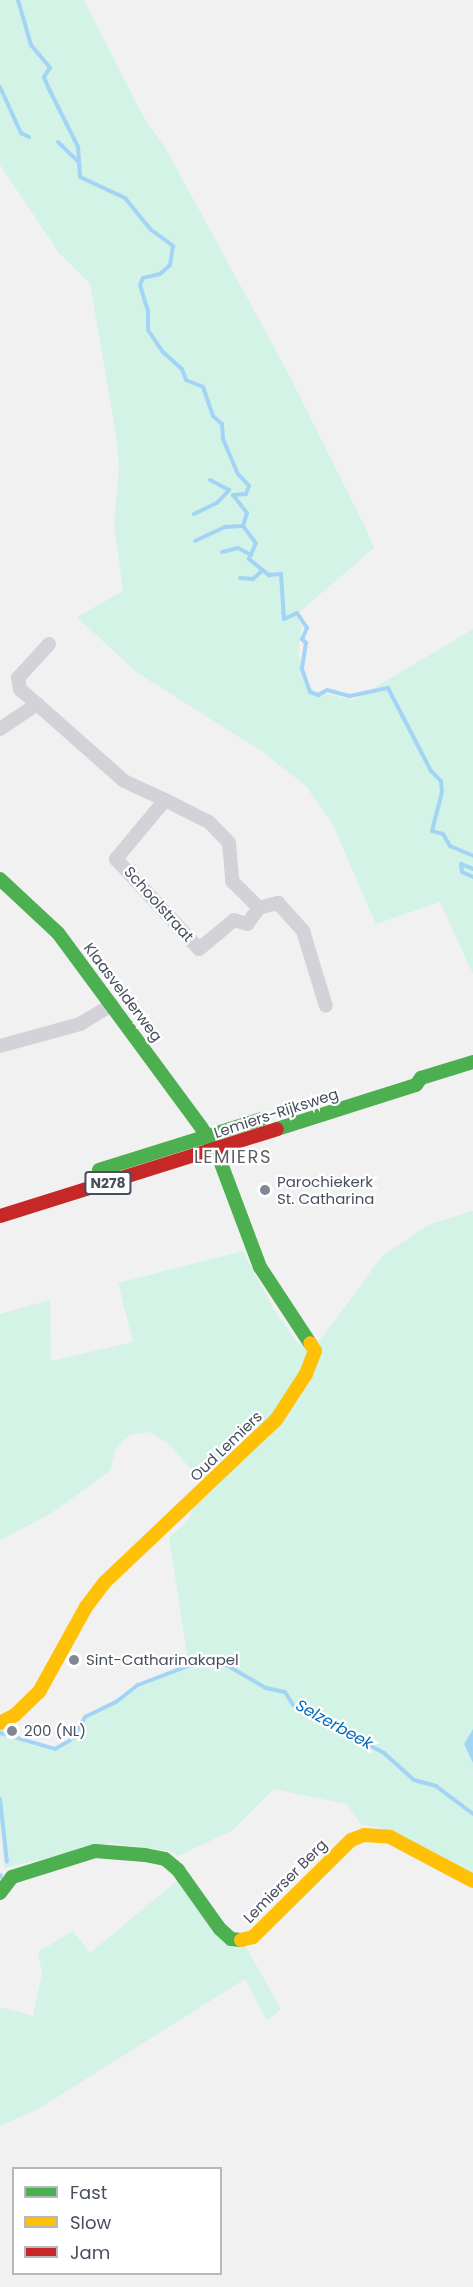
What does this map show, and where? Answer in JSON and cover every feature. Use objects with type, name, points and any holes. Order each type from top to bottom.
[{"type":"street","points":[[49,644],[18,678],[20,689],[124,781],[208,822],[229,843],[232,881],[259,908],[278,903],[303,931],[326,1006]]},
{"type":"street","points":[[0,729],[37,704]]},
{"type":"street","name":"Schoolstraat","points":[[165,800],[116,859],[199,949],[234,920],[248,924],[259,908]]},
{"type":"street","name":"Klaasvelderweg","points":[[0,879],[45,918],[112,1005],[216,1150]]},
{"type":"street","points":[[0,1046],[80,1024],[112,1005]]},
{"type":"street","name":"Lemiers-Rijksweg","points":[[0,1216],[409,1088],[421,1078],[473,1062]]},
{"type":"street","name":"Lemiers-Rijksweg","points":[[0,1202],[372,1084],[415,1075],[421,1078]]},
{"type":"street","name":"Oud Lemiers","points":[[0,1723],[15,1715],[39,1692],[99,1589],[261,1437],[284,1410],[313,1360],[313,1345],[272,1288],[252,1251],[216,1150]]},
{"type":"street","name":"Lemierser Berg","points":[[0,1893],[12,1877],[94,1851],[165,1859],[178,1870],[220,1929],[237,1940],[253,1937],[351,1840],[364,1835],[396,1840],[473,1881]]},
{"type":"green space","points":[[0,0],[84,0],[143,116],[166,149],[286,369],[367,531],[374,548],[296,615],[302,626],[298,653],[306,683],[316,692],[354,700],[473,629],[473,974],[440,902],[376,924],[332,823],[305,785],[258,749],[136,672],[77,617],[123,591],[114,525],[119,466],[116,435],[90,284],[59,253],[0,165]]},
{"type":"green space","points":[[473,1211],[473,1729],[464,1744],[473,1763],[473,1875],[378,1827],[362,1825],[346,1804],[274,1789],[233,1830],[178,1856],[170,1851],[110,1843],[4,1868],[0,1826],[0,1726],[28,1744],[54,1751],[64,1747],[81,1723],[113,1701],[167,1673],[189,1667],[169,1538],[189,1519],[202,1482],[170,1445],[151,1432],[130,1435],[116,1448],[110,1471],[50,1514],[0,1540],[0,1314],[50,1300],[51,1361],[133,1342],[118,1283],[243,1251],[273,1308],[299,1345],[321,1339],[382,1256],[430,1224]]},
{"type":"green space","points":[[178,1880],[246,1947],[281,2009],[267,2021],[245,1979],[40,2108],[0,2126],[0,2007],[33,2016],[42,1973],[38,1952],[73,1931],[90,1953]]},
{"type":"water","points":[[473,1729],[473,1763],[464,1744]]},
{"type":"waterway","points":[[18,0],[31,45],[50,68],[44,77],[48,87],[78,147],[80,177],[125,198],[150,229],[173,246],[170,265],[160,274],[143,278],[140,285],[148,311],[148,330],[163,352],[182,369],[186,380],[203,387],[213,416],[222,424],[223,439],[238,474],[249,486],[246,494],[233,495],[247,513],[243,526],[256,543],[249,559],[269,575],[281,574],[284,619],[297,613],[307,628],[302,639],[306,643],[302,669],[310,692],[318,695],[327,690],[350,696],[388,688],[431,771],[441,781],[442,792],[432,831],[443,834],[450,846],[473,856]]},
{"type":"waterway","points":[[0,87],[21,133],[29,137]]},
{"type":"waterway","points":[[58,142],[79,162]]},
{"type":"waterway","points":[[210,480],[229,490]]},
{"type":"waterway","points":[[194,514],[217,503],[229,490]]},
{"type":"waterway","points":[[195,541],[225,527],[243,526]]},
{"type":"waterway","points":[[222,552],[238,548],[251,555]]},
{"type":"waterway","points":[[240,578],[253,579],[263,570]]},
{"type":"waterway","points":[[473,869],[461,864],[462,872],[473,877]]},
{"type":"waterway","name":"Selzerbeek","points":[[0,1733],[55,1749],[72,1739],[85,1717],[116,1702],[138,1685],[196,1663],[223,1663],[266,1688],[285,1692],[293,1705],[384,1753],[414,1780],[436,1786],[473,1814]]},
{"type":"waterway","name":"Selzerbeek","points":[[0,1799],[7,1862]]},
{"type":"traffic: fast","points":[[0,879],[58,933],[201,1127],[216,1150],[260,1267],[310,1343]]},
{"type":"traffic: fast","points":[[277,1129],[416,1085],[421,1078],[473,1062]]},
{"type":"traffic: fast","points":[[99,1170],[262,1119]]},
{"type":"traffic: fast","points":[[0,1893],[12,1877],[95,1851],[145,1855],[165,1859],[178,1870],[220,1929],[231,1939],[241,1940]]},
{"type":"traffic: slow","points":[[0,1723],[15,1715],[39,1692],[86,1607],[105,1582],[276,1420],[306,1374],[315,1351],[310,1343]]},
{"type":"traffic: slow","points":[[241,1940],[253,1937],[351,1840],[364,1835],[390,1837],[473,1881]]},
{"type":"traffic: jam","points":[[0,1216],[277,1129]]},
{"type":"place","name":"Parochiekerk St. Catharina","points":[[265,1190]]},
{"type":"place","name":"Sint-Catharinakapel","points":[[74,1660]]},
{"type":"place","name":"200 (NL)","points":[[12,1731]]},
{"type":"district","name":"LEMIERS","points":[[233,1157]]}]
